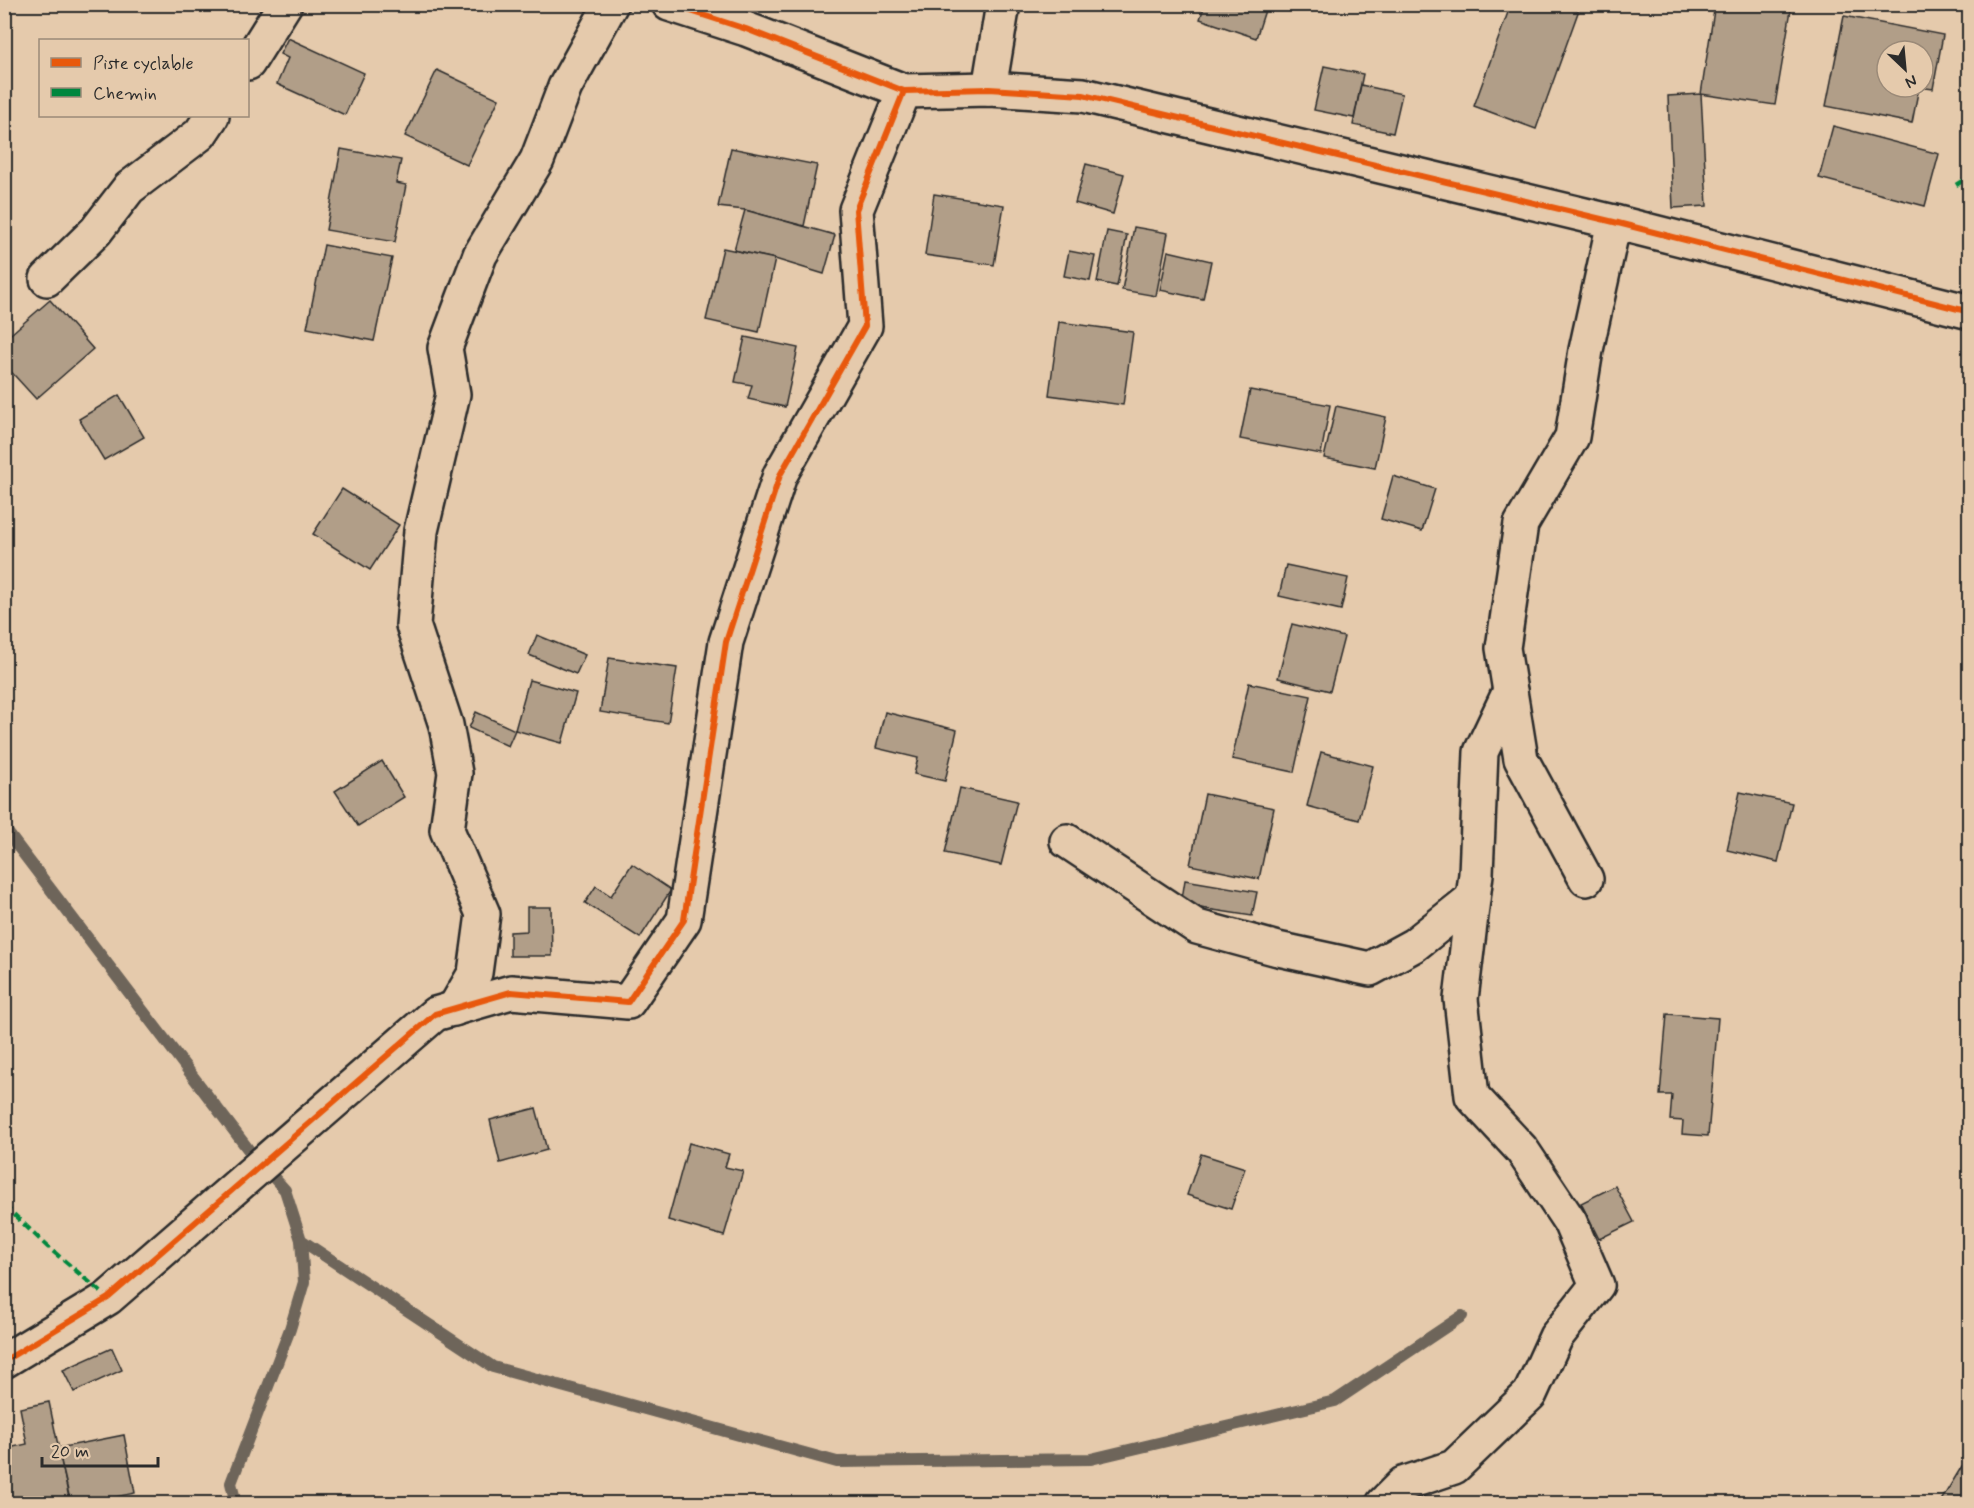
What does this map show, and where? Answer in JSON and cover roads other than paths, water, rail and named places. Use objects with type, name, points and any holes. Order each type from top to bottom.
[{"type":"street","points":[[249,61],[285,4]]},
{"type":"street","points":[[454,1009],[475,973],[483,914],[447,830],[455,773],[446,725],[413,625],[421,531],[453,394],[446,348],[480,255],[537,160],[565,87],[611,4]]},
{"type":"street","points":[[669,4],[746,28],[904,92],[989,89],[1083,95],[1614,222],[1970,312]]},
{"type":"street","points":[[989,89],[1003,4]]},
{"type":"street","points":[[4,1361],[108,1298],[435,1014],[511,992],[627,1002],[684,920],[726,642],[780,475],[865,326],[856,210],[904,92]]},
{"type":"street","points":[[47,279],[96,231],[129,188],[200,134],[211,117]]},
{"type":"street","points":[[1586,879],[1521,759],[1503,648],[1521,524],[1572,437],[1586,350],[1614,222]]},
{"type":"street","points":[[1383,1503],[1403,1484],[1454,1467],[1530,1394],[1556,1337],[1597,1285],[1570,1222],[1522,1150],[1472,1096],[1461,999],[1476,874],[1481,752],[1510,691]]},
{"type":"street","points":[[1067,841],[1197,927],[1278,949],[1370,969],[1414,945],[1473,897]]},
{"type":"waterway","points":[[4,828],[248,1149],[285,1190],[301,1240],[493,1367],[837,1462],[1091,1459],[1335,1401],[1462,1316]]},
{"type":"waterway","points":[[236,1504],[231,1483],[290,1329],[304,1282],[301,1240]]}]
